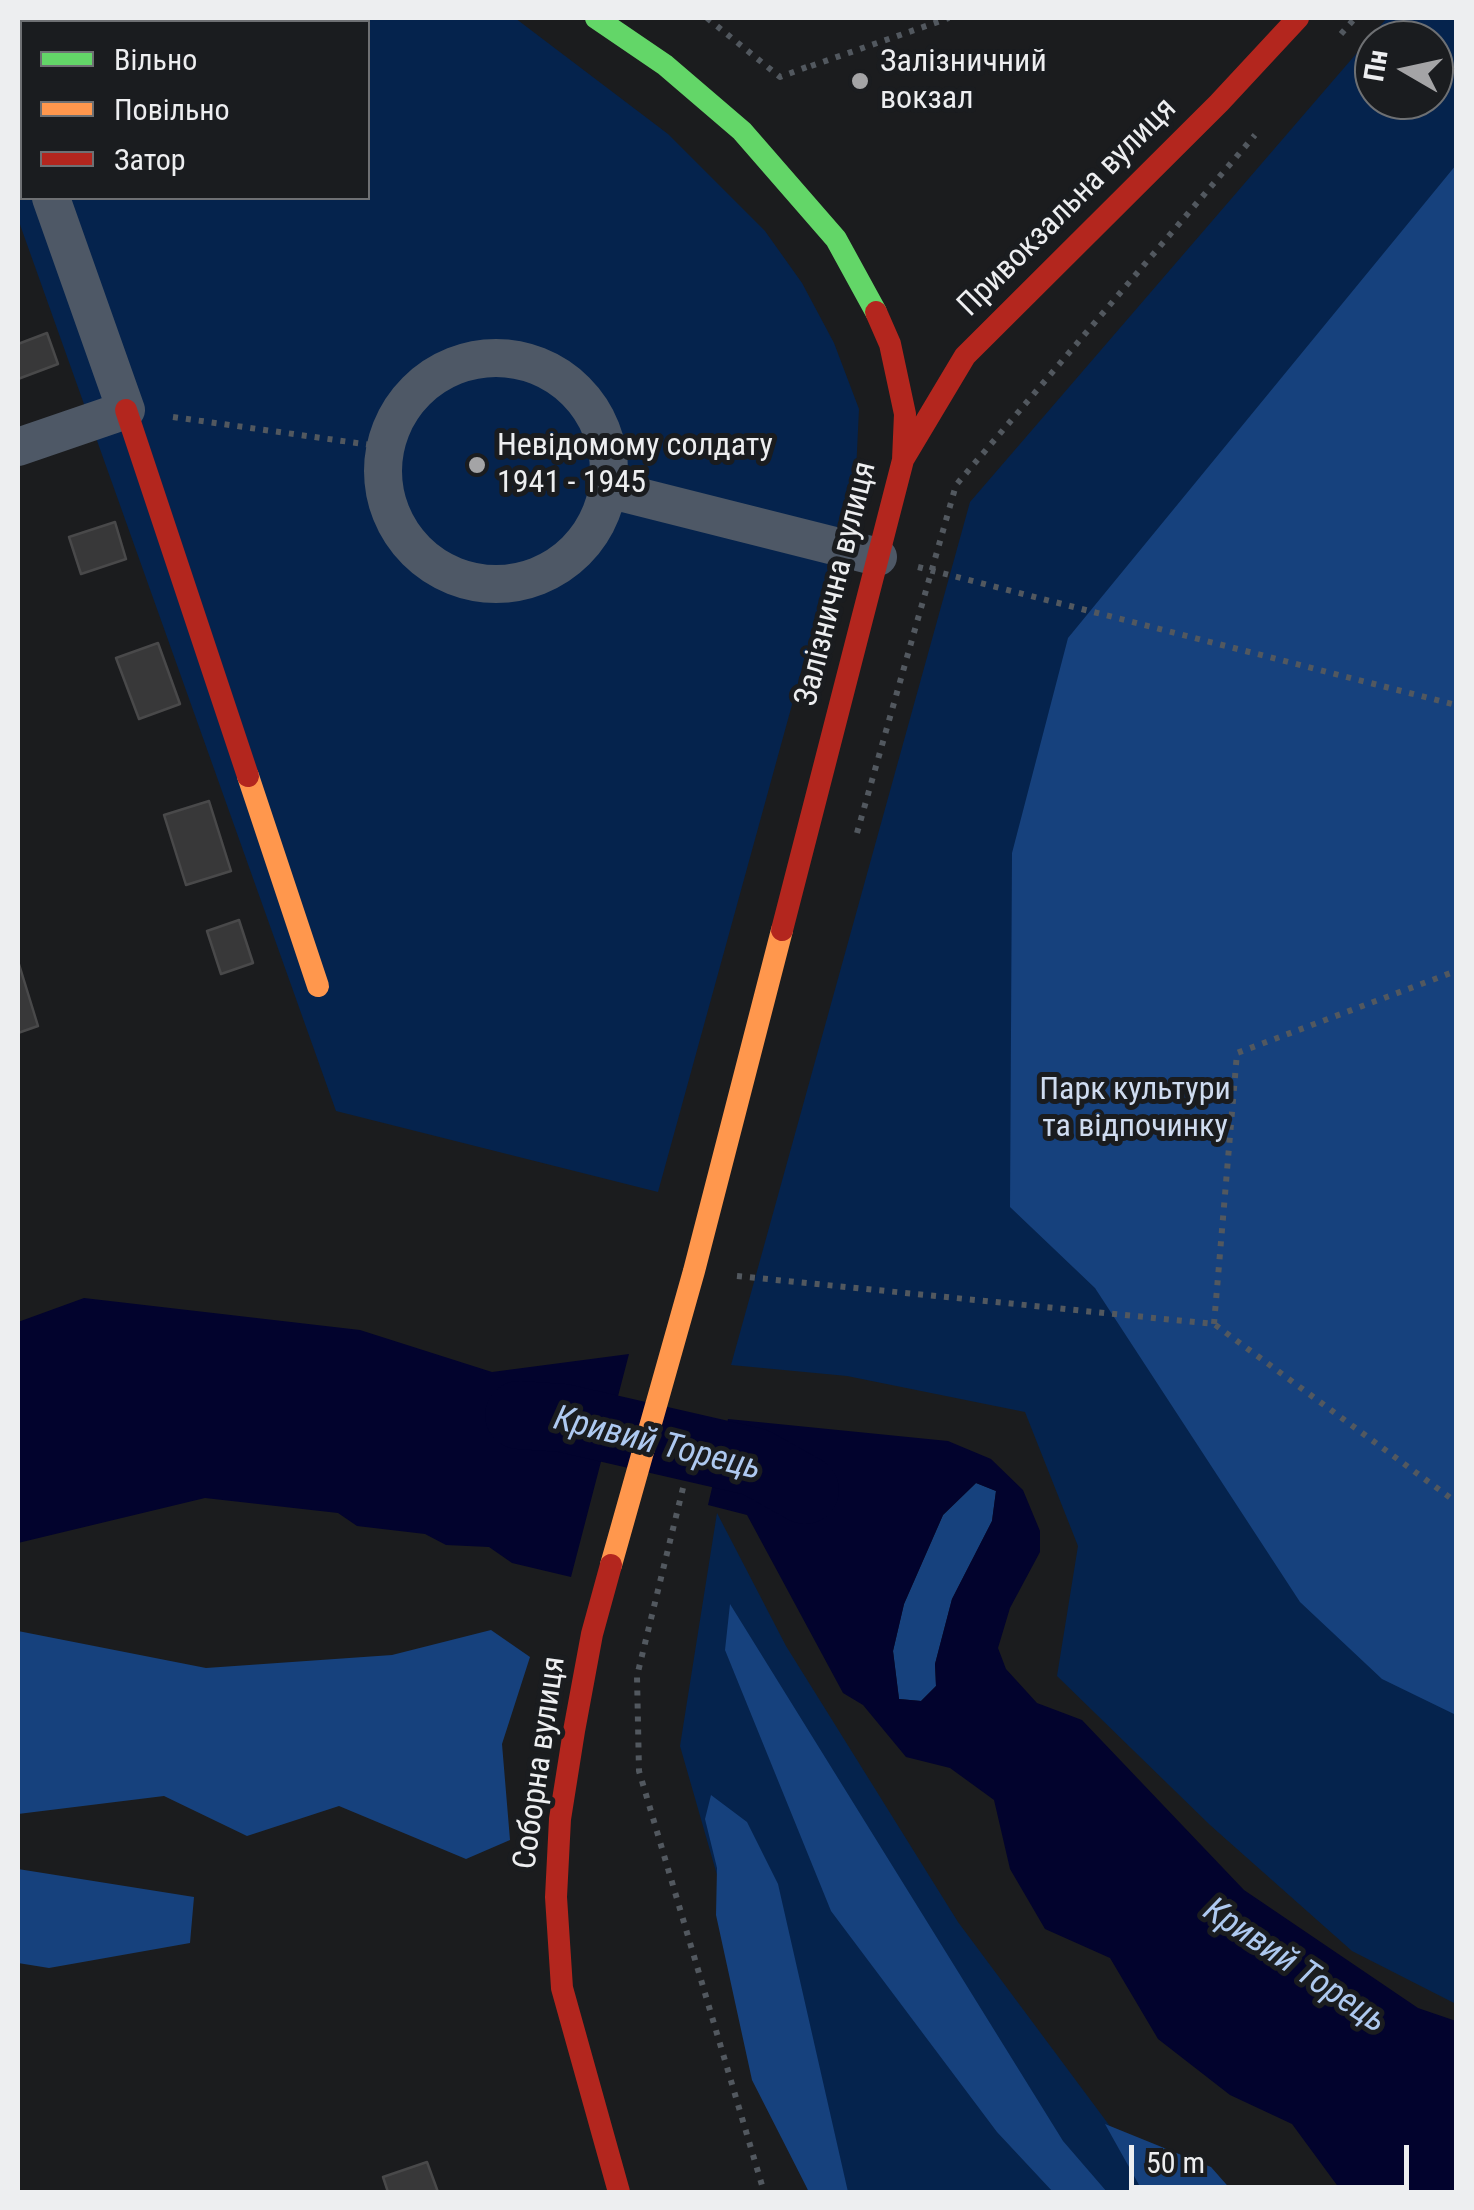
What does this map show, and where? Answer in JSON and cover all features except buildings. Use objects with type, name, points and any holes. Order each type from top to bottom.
[{"type":"street","name":"Залізнична вулиця","points":[[592,1634],[694,1271],[903,460],[904,414],[890,344],[872,302],[836,239],[742,131],[665,65],[596,18]]},
{"type":"street","name":"Привокзальна вулиця","points":[[903,460],[966,356],[1219,103],[1298,18]]},
{"type":"street","points":[[53,200],[318,986]]},
{"type":"street","points":[[496,357],[534,364],[568,384],[594,413],[608,450],[608,489],[597,523],[576,553],[546,574],[511,584],[475,583],[441,571],[412,549],[392,518],[383,483],[385,447],[398,413],[424,384],[457,364],[496,357]]},
{"type":"street","points":[[18,448],[126,410]]},
{"type":"street","points":[[608,489],[878,557]]},
{"type":"street","name":"Соборна вулиця","points":[[592,1634],[560,1819],[556,1898],[562,1988],[619,2192]]},
{"type":"path","points":[[706,18],[780,77],[948,18]]},
{"type":"path","points":[[1330,48],[1355,18]]},
{"type":"path","points":[[853,846],[956,485],[1265,123]]},
{"type":"path","points":[[126,410],[385,447]]},
{"type":"path","points":[[878,557],[1456,705]]},
{"type":"path","points":[[1214,1324],[1237,1054],[1456,971]]},
{"type":"path","points":[[735,1276],[1214,1324],[1456,1502]]},
{"type":"path","points":[[637,1676],[638,1771],[764,2192]]},
{"type":"green space","points":[[18,18],[515,18],[668,134],[765,231],[802,283],[834,343],[859,409],[856,472],[658,1192],[336,1111],[18,219]]},
{"type":"green space","name":"Парк культури та відпочинку","points":[[1456,18],[1456,2004],[1352,1951],[1210,1825],[1057,1676],[1078,1546],[1025,1412],[847,1376],[731,1365],[970,502],[1354,56],[1354,120],[1454,120],[1454,20],[1385,20]]},
{"type":"green space","points":[[1456,165],[1456,1715],[1382,1679],[1300,1602],[1095,1288],[1010,1207],[1012,853],[1068,638]]},
{"type":"green space","points":[[976,1483],[996,1491],[992,1521],[952,1599],[935,1664],[936,1686],[921,1701],[899,1699],[893,1651],[904,1604],[943,1515]]},
{"type":"green space","points":[[717,1513],[786,1646],[958,1922],[1150,2180],[1164,2192],[808,2192],[680,1746]]},
{"type":"green space","points":[[730,1604],[1063,2141],[1107,2192],[1053,2192],[997,2132],[831,1911],[725,1650]]},
{"type":"green space","points":[[491,1630],[530,1657],[502,1744],[510,1840],[466,1859],[339,1806],[247,1836],[164,1796],[18,1814],[18,1631],[206,1668],[392,1655]]},
{"type":"green space","points":[[711,1795],[747,1822],[778,1884],[848,2192],[809,2192],[752,2080],[716,1915],[717,1868],[705,1819]]},
{"type":"green space","points":[[18,1869],[194,1897],[190,1943],[49,1968],[18,1963]]},
{"type":"green space","points":[[1105,2124],[1211,2167],[1233,2192],[1143,2192]]},
{"type":"water","points":[[84,1298],[360,1330],[492,1372],[629,1354],[571,1577],[512,1563],[489,1547],[446,1545],[425,1534],[357,1526],[338,1513],[205,1498],[18,1543],[18,1322]]},
{"type":"water","points":[[728,1419],[948,1441],[991,1459],[1023,1490],[1040,1531],[1040,1552],[1010,1608],[998,1648],[1006,1669],[1037,1703],[1082,1720],[1244,1890],[1418,2008],[1456,2021],[1456,2192],[1342,2192],[1292,2124],[1230,2095],[1158,2039],[1110,1958],[1045,1929],[1010,1869],[994,1800],[950,1768],[906,1757],[863,1705],[843,1693],[747,1515],[708,1505]],"holes":[[[976,1483],[996,1491],[992,1521],[952,1599],[935,1664],[936,1686],[921,1701],[899,1699],[893,1651],[904,1604],[943,1515]]]},
{"type":"waterway","name":"Кривий Торець","points":[[519,1415],[563,1418],[755,1462],[805,1490]]},
{"type":"traffic: fast","points":[[596,18],[665,65],[742,131],[836,239],[876,312]]},
{"type":"traffic: slow","points":[[248,776],[318,986]]},
{"type":"traffic: slow","points":[[611,1565],[694,1271],[782,930]]},
{"type":"traffic: jam","points":[[904,458],[965,356],[1219,103],[1298,18]]},
{"type":"traffic: jam","points":[[782,930],[903,460],[905,414],[890,344],[876,312]]},
{"type":"traffic: jam","points":[[126,410],[248,776]]},
{"type":"traffic: jam","points":[[611,1565],[592,1634],[574,1731],[560,1819],[556,1897],[562,1988],[619,2192]]},
{"type":"place","name":"Залізничний вокзал","points":[[860,81]]},
{"type":"place","name":"Невідомому солдату 1941 - 1945","points":[[477,465]]}]
